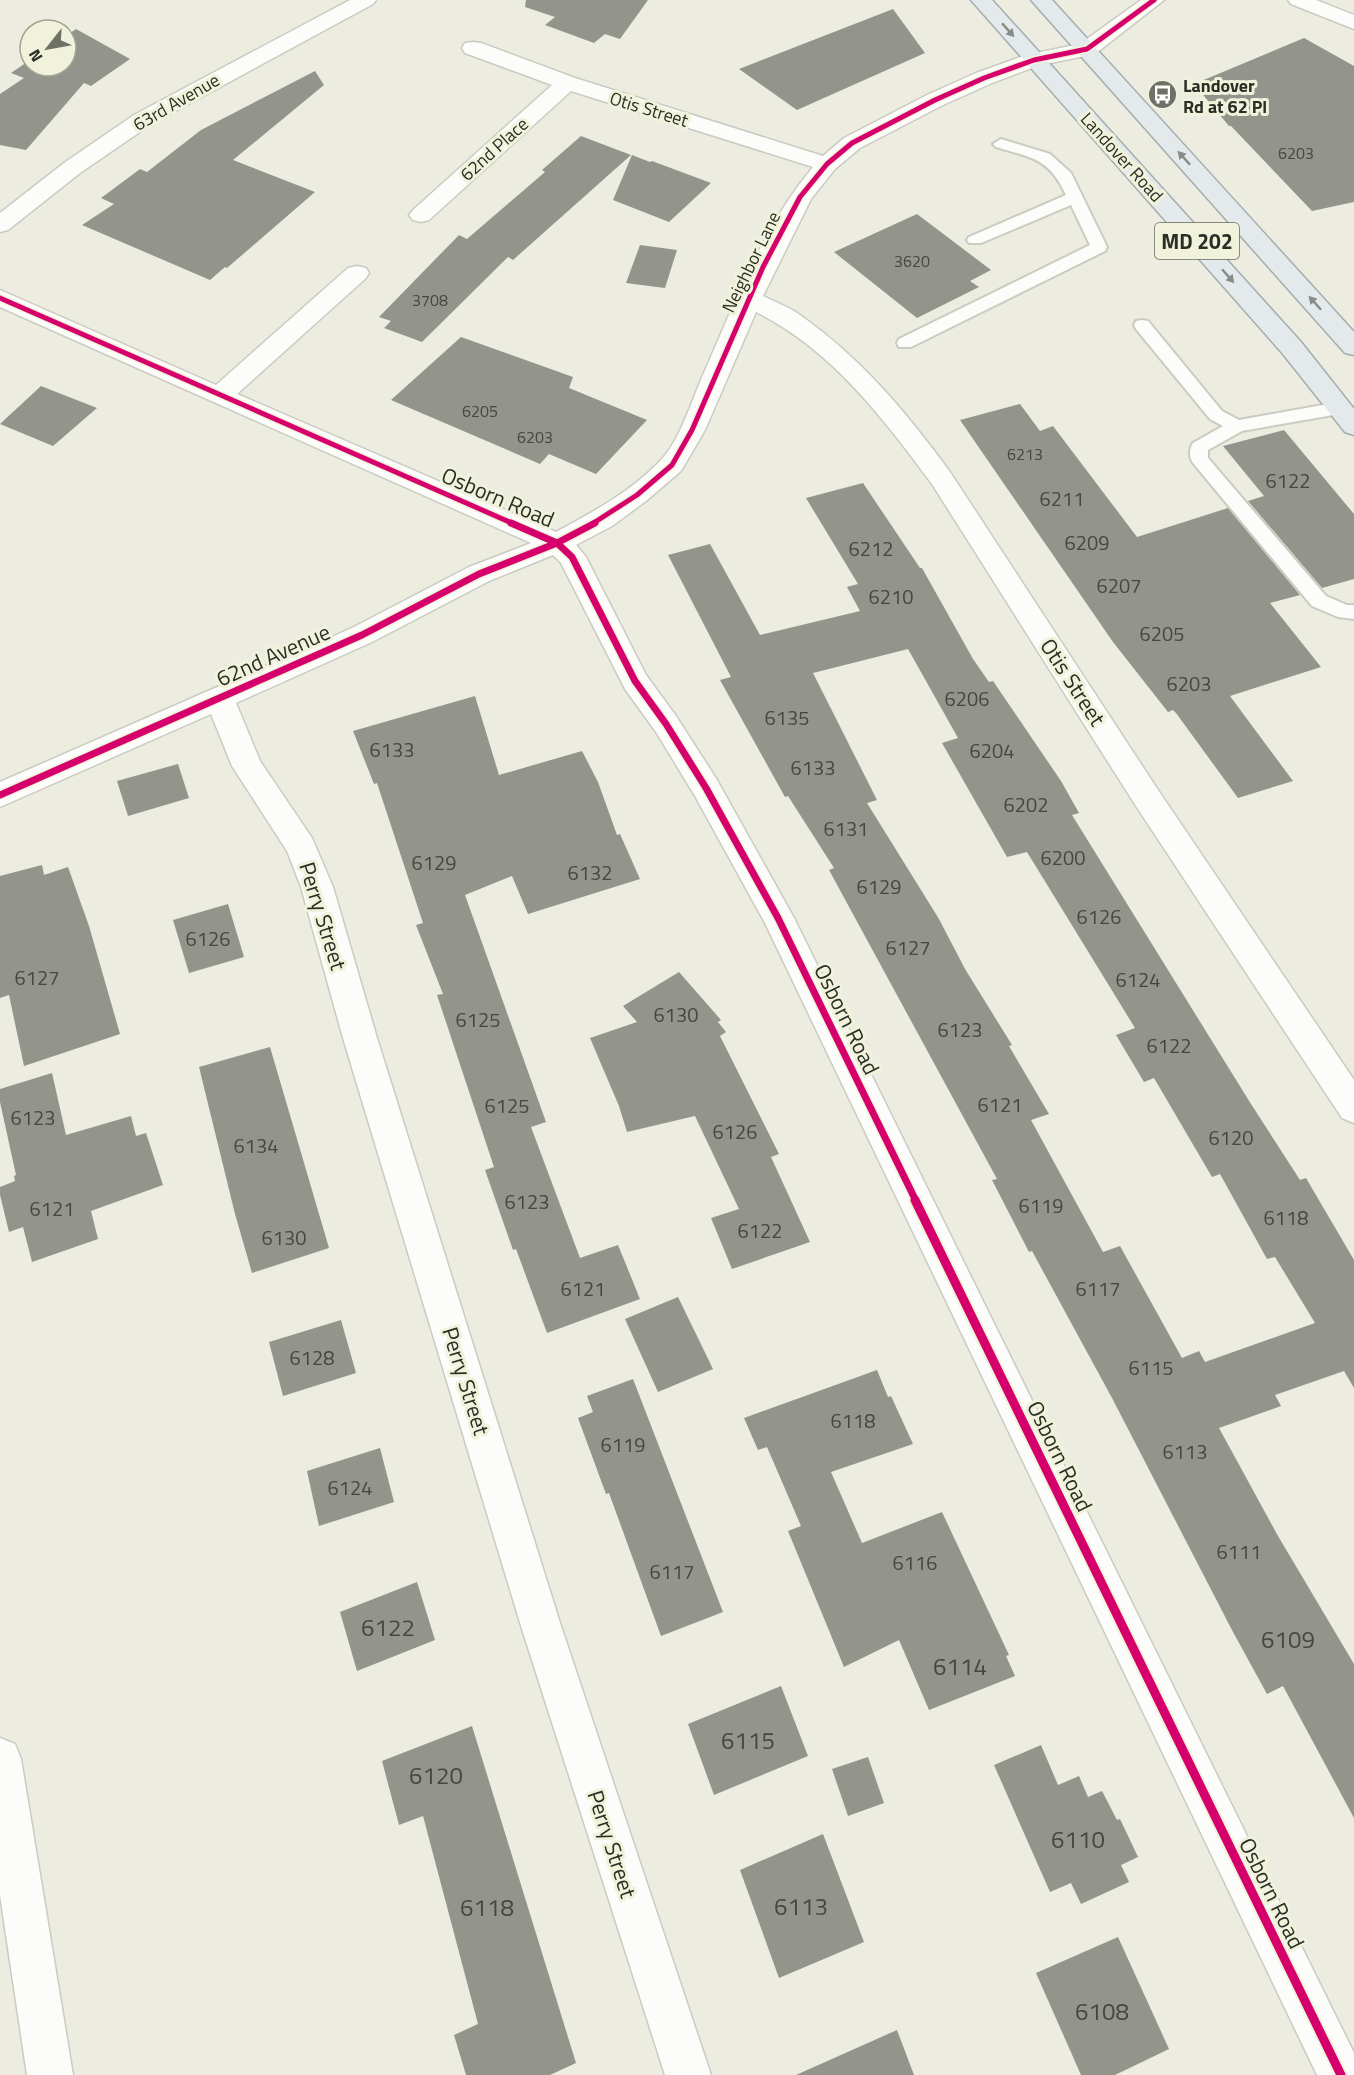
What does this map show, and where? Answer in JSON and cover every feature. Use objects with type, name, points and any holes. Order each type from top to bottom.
[{"type":"main road","name":"Landover Road","points":[[981,0],[1292,348],[1347,417]]},
{"type":"main road","name":"MD 202","points":[[1041,0],[1354,347]]},
{"type":"street","name":"63rd Avenue","points":[[0,225],[72,168],[142,120],[366,0]]},
{"type":"street","points":[[1034,60],[1087,49],[1154,0]]},
{"type":"street","points":[[1298,0],[1354,22]]},
{"type":"street","name":"Otis Street","points":[[473,48],[567,83],[826,164]]},
{"type":"street","name":"Neighbor Lane","points":[[557,543],[602,519],[637,495],[672,465],[692,430],[748,298],[800,197],[826,164],[852,143],[890,122],[984,78],[1034,60]]},
{"type":"street","name":"62nd Place","points":[[421,215],[567,83]]},
{"type":"street","points":[[219,396],[357,273]]},
{"type":"street","name":"Osborn Road","points":[[0,298],[557,543],[572,557],[635,681],[666,724],[706,788],[778,918],[1341,2075]]},
{"type":"street","name":"Otis Street","points":[[748,298],[790,319],[860,377],[923,453],[1145,795],[1354,1108]]},
{"type":"street","name":"62nd Avenue","points":[[0,795],[362,634],[479,574],[557,543]]},
{"type":"street","name":"Perry Street","points":[[220,699],[247,766],[301,848],[318,887],[360,1038],[541,1626],[688,2075]]},
{"type":"street","points":[[0,1759],[50,2075]]},
{"type":"lane","points":[[905,343],[1099,248],[1065,176],[1045,158],[1001,144]]},
{"type":"lane","points":[[975,240],[1075,197]]},
{"type":"lane","points":[[1142,325],[1216,415],[1237,426]]},
{"type":"lane","points":[[1347,417],[1237,426],[1199,447],[1199,459],[1319,601],[1345,612],[1354,612]]},
{"type":"building","points":[[526,0],[648,0],[620,39],[605,34],[594,43],[545,25],[555,17],[525,7]]},
{"type":"building","points":[[893,9],[925,53],[797,110],[739,69]]},
{"type":"building","points":[[78,30],[130,59],[91,86],[84,83],[26,150],[0,145],[0,94],[24,78],[78,78]]},
{"type":"building","points":[[1304,38],[1354,66],[1354,202],[1312,211],[1229,126],[1194,84]]},
{"type":"building","points":[[18,68],[18,76],[11,73]]},
{"type":"building","points":[[315,71],[324,85],[233,160],[315,192],[210,280],[82,225],[114,204],[101,198],[140,169],[147,172],[201,130]]},
{"type":"building","points":[[581,136],[631,155],[513,260],[508,257],[422,342],[384,328],[391,321],[379,317],[459,235],[467,239],[545,172],[542,170]]},
{"type":"building","points":[[632,155],[711,183],[669,222],[613,200]]},
{"type":"building","points":[[917,214],[991,270],[970,281],[979,287],[917,318],[834,252]]},
{"type":"building","points":[[640,245],[677,250],[665,288],[626,283]]},
{"type":"building","points":[[461,337],[573,377],[569,388],[647,420],[596,474],[549,454],[540,464],[391,400]]},
{"type":"building","points":[[41,386],[97,408],[53,446],[0,424]]},
{"type":"building","points":[[1020,404],[1040,431],[1053,426],[1137,537],[1228,508],[1300,595],[1270,603],[1321,667],[1230,696],[1293,781],[1238,798],[1176,713],[1173,710],[1168,712],[1113,642],[960,420]]},
{"type":"building","points":[[1284,430],[1354,514],[1354,579],[1322,588],[1248,501],[1264,496],[1223,446]]},
{"type":"building","points":[[863,483],[922,568],[973,659],[989,682],[993,681],[1061,781],[1079,813],[1072,815],[1251,1104],[1300,1180],[1306,1178],[1354,1260],[1354,1388],[1344,1371],[1275,1395],[1281,1406],[1219,1428],[1278,1536],[1354,1664],[1354,1818],[1283,1686],[1267,1694],[1233,1632],[1112,1398],[1032,1251],[1029,1252],[992,1180],[997,1179],[829,870],[834,868],[788,796],[785,797],[720,680],[731,677],[668,555],[710,544],[760,635],[860,611],[847,587],[858,584],[806,498]],"holes":[[[908,649],[958,738],[942,743],[1007,857],[1027,852],[1135,1028],[1116,1035],[1144,1082],[1154,1078],[1212,1177],[1220,1174],[1267,1259],[1275,1257],[1315,1323],[1205,1362],[1199,1351],[1182,1358],[1120,1246],[1103,1252],[1031,1120],[1049,1114],[1009,1046],[1012,1045],[965,969],[939,919],[867,803],[877,800],[813,673]]]},
{"type":"building","points":[[475,696],[499,775],[582,751],[598,782],[617,835],[620,834],[640,879],[528,914],[512,876],[465,895],[546,1122],[531,1127],[580,1258],[618,1245],[640,1299],[547,1333],[516,1249],[513,1250],[485,1170],[494,1167],[437,995],[443,994],[416,925],[423,923],[377,783],[374,784],[353,731]]},
{"type":"building","points":[[178,764],[189,798],[128,816],[117,781]]},
{"type":"building","points":[[42,865],[44,875],[68,867],[89,926],[120,1034],[24,1066],[9,995],[0,998],[0,876]]},
{"type":"building","points":[[228,904],[244,957],[189,973],[173,920]]},
{"type":"building","points":[[679,972],[721,1020],[718,1022],[726,1032],[720,1036],[779,1154],[771,1157],[810,1242],[732,1269],[711,1218],[739,1209],[695,1116],[627,1132],[619,1106],[590,1038],[637,1022],[623,1006]]},
{"type":"building","points":[[270,1047],[329,1248],[252,1273],[199,1067]]},
{"type":"building","points":[[52,1073],[66,1135],[131,1116],[136,1136],[146,1133],[163,1185],[91,1211],[98,1239],[32,1262],[23,1227],[9,1232],[0,1195],[0,1187],[15,1181],[14,1176],[16,1175],[0,1102],[0,1089]]},
{"type":"building","points":[[678,1297],[713,1369],[658,1392],[625,1319]]},
{"type":"building","points":[[341,1320],[356,1373],[283,1396],[269,1342]]},
{"type":"building","points":[[877,1370],[888,1397],[891,1396],[913,1444],[831,1472],[862,1543],[942,1512],[1009,1655],[1006,1656],[1015,1676],[929,1710],[899,1640],[844,1667],[788,1531],[801,1526],[767,1447],[758,1450],[744,1418]]},
{"type":"building","points":[[633,1379],[723,1612],[661,1636],[609,1493],[606,1494],[578,1418],[593,1412],[587,1396]]},
{"type":"building","points":[[380,1448],[394,1502],[319,1526],[307,1471]]},
{"type":"building","points":[[417,1582],[435,1640],[357,1671],[340,1612]]},
{"type":"building","points":[[781,1686],[808,1756],[714,1795],[688,1724]]},
{"type":"building","points":[[472,1726],[576,2063],[550,2075],[466,2075],[454,2035],[478,2024],[423,1816],[399,1825],[382,1761]]},
{"type":"building","points":[[1041,1745],[1058,1785],[1079,1776],[1088,1797],[1102,1791],[1117,1820],[1120,1819],[1138,1857],[1121,1865],[1129,1882],[1081,1904],[1071,1883],[1050,1892],[994,1765]]},
{"type":"building","points":[[868,1757],[884,1803],[848,1816],[832,1769]]},
{"type":"building","points":[[823,1834],[864,1942],[779,1978],[740,1870]]},
{"type":"building","points":[[1118,1937],[1169,2049],[1115,2075],[1081,2075],[1036,1973]]},
{"type":"building","points":[[897,2030],[914,2075],[796,2075]]},
{"type":"cycle path","points":[[0,795],[362,635],[479,574],[557,543],[602,519],[637,495],[672,465],[692,430],[763,267],[800,197],[827,164],[852,143],[935,100],[984,78],[1034,60],[1087,49],[1154,0]]},
{"type":"cycle path","points":[[0,298],[557,543],[572,557],[635,681],[666,724],[706,788],[778,918],[1341,2075]]},
{"type":"place","name":"Landover Rd at 62 Pl","points":[[1162,95]]}]
